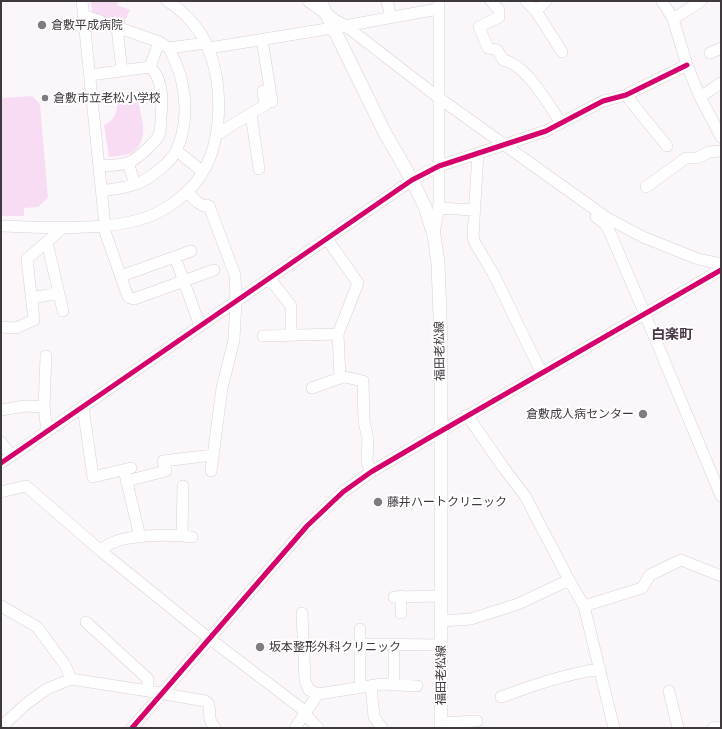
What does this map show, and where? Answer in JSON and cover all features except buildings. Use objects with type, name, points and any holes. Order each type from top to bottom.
[{"type":"main road","name":"福田老松線","points":[[320,1],[326,14],[340,27],[385,133],[412,180],[425,207],[434,235],[438,263],[440,329],[441,726]]},
{"type":"street","points":[[82,1],[102,191],[104,226],[128,297],[134,299],[214,270]]},
{"type":"street","points":[[1,226],[104,226],[147,218],[170,206],[187,192],[203,172],[210,157],[216,135],[219,110],[216,79],[207,46],[196,28],[177,8],[167,1]]},
{"type":"street","points":[[308,1],[326,14]]},
{"type":"street","points":[[387,1],[391,17]]},
{"type":"street","points":[[491,1],[499,10],[499,17],[479,27],[488,48],[496,50],[503,60],[513,63],[526,75],[537,88],[561,123]]},
{"type":"street","points":[[526,1],[536,11],[562,52]]},
{"type":"street","points":[[536,11],[546,1]]},
{"type":"street","points":[[662,1],[673,19],[687,65],[700,97],[721,137]]},
{"type":"street","points":[[673,19],[701,1]]},
{"type":"street","points":[[169,48],[207,46],[340,27],[391,17],[440,3],[438,208],[434,235]]},
{"type":"street","points":[[83,15],[159,42],[169,48],[177,65],[184,96],[185,115],[183,131],[177,151],[152,176],[135,184],[102,191]]},
{"type":"street","points":[[118,27],[122,71]]},
{"type":"street","points":[[340,27],[595,209],[617,229],[643,237],[698,259],[721,264]]},
{"type":"street","points":[[262,39],[272,103]]},
{"type":"street","points":[[150,67],[159,42]]},
{"type":"street","points":[[710,53],[721,48]]},
{"type":"street","points":[[1,464],[412,180],[439,166],[504,144],[535,136],[603,101],[626,95],[687,65]]},
{"type":"street","points":[[90,75],[150,67],[156,72],[162,94],[161,125],[159,134],[154,141],[137,158],[128,163],[99,166]]},
{"type":"street","points":[[700,97],[721,83]]},
{"type":"street","points":[[216,135],[265,105],[263,91]]},
{"type":"street","points":[[626,95],[667,146]]},
{"type":"street","points":[[251,114],[259,168]]},
{"type":"street","points":[[177,151],[203,172]]},
{"type":"street","points":[[646,187],[686,158],[697,158],[709,152],[721,151]]},
{"type":"street","points":[[478,153],[473,236],[475,243],[494,275],[542,374]]},
{"type":"street","points":[[128,163],[135,184]]},
{"type":"street","points":[[187,192],[197,202],[204,206],[209,206],[235,275],[236,302],[234,340],[222,388],[211,471]]},
{"type":"street","points":[[438,208],[475,210]]},
{"type":"street","points":[[1,327],[16,328],[34,320],[27,259],[64,227]]},
{"type":"street","points":[[617,229],[645,314],[721,496]]},
{"type":"street","points":[[327,239],[358,283],[338,334],[340,376]]},
{"type":"street","points":[[47,242],[63,311]]},
{"type":"street","points":[[121,276],[191,251]]},
{"type":"street","points":[[175,257],[185,281],[200,326]]},
{"type":"street","points":[[132,728],[306,526],[343,492],[371,472],[467,415],[542,374],[721,270]]},
{"type":"street","points":[[270,279],[291,306],[291,335]]},
{"type":"street","points":[[32,298],[58,293]]},
{"type":"street","points":[[263,336],[338,334]]},
{"type":"street","points":[[46,356],[44,407],[47,432]]},
{"type":"street","points":[[340,376],[363,381],[364,422],[368,439],[367,461],[371,472]]},
{"type":"street","points":[[312,388],[340,378],[340,376]]},
{"type":"street","points":[[1,410],[25,406],[44,407]]},
{"type":"street","points":[[83,407],[93,477],[127,468],[126,480],[140,537]]},
{"type":"street","points":[[467,415],[503,468],[525,496],[584,606],[614,728]]},
{"type":"street","points":[[1,442],[11,456]]},
{"type":"street","points":[[126,480],[166,471],[163,461],[213,455]]},
{"type":"street","points":[[1,492],[26,486],[101,551],[209,639],[306,712],[318,728]]},
{"type":"street","points":[[101,551],[108,545],[140,537],[163,535],[187,536],[183,486]]},
{"type":"street","points":[[584,606],[642,588],[650,575],[681,560],[721,576]]},
{"type":"street","points":[[441,621],[471,619],[518,604],[569,580]]},
{"type":"street","points":[[401,613],[398,596],[441,596]]},
{"type":"street","points":[[1,606],[37,627],[65,665],[71,679]]},
{"type":"street","points":[[302,613],[305,681],[309,690],[318,694],[382,684],[417,686]]},
{"type":"street","points":[[86,622],[148,679],[148,691]]},
{"type":"street","points":[[360,629],[360,644],[365,687],[374,717],[382,728]]},
{"type":"street","points":[[360,644],[441,645]]},
{"type":"street","points":[[394,644],[394,685]]},
{"type":"street","points":[[501,696],[576,673],[600,669]]},
{"type":"street","points":[[1,727],[26,704],[47,689],[71,679],[208,702],[209,720],[214,728]]},
{"type":"street","points":[[670,690],[678,728]]},
{"type":"street","points":[[295,728],[318,694]]},
{"type":"street","points":[[441,726],[477,721]]},
{"type":"street","points":[[713,728],[718,728]]},
{"type":"shaded area","points":[[91,1],[119,1],[117,5],[130,10],[123,24],[92,13]]},
{"type":"shaded area","points":[[32,96],[40,104],[48,198],[38,207],[24,208],[24,216],[1,216],[1,98]]},
{"type":"shaded area","points":[[138,100],[143,129],[141,142],[131,153],[109,157],[104,125],[114,116],[117,111],[117,104]]},
{"type":"cycle path","points":[[1,463],[412,180],[439,166],[546,131],[603,101],[626,95],[687,65]]},
{"type":"cycle path","points":[[132,728],[307,526],[343,492],[371,472],[422,442],[721,270]]},
{"type":"place","name":"倉敷平成病院","points":[[42,25]]},
{"type":"place","name":"倉敷市立老松小学校","points":[[45,98]]},
{"type":"place","name":"倉敷成人病センター","points":[[643,414]]},
{"type":"place","name":"藤井ハートクリニック","points":[[378,502]]},
{"type":"place","name":"坂本整形外科クリニック","points":[[260,647]]},
{"type":"district","name":"白楽町","points":[[672,335]]}]
